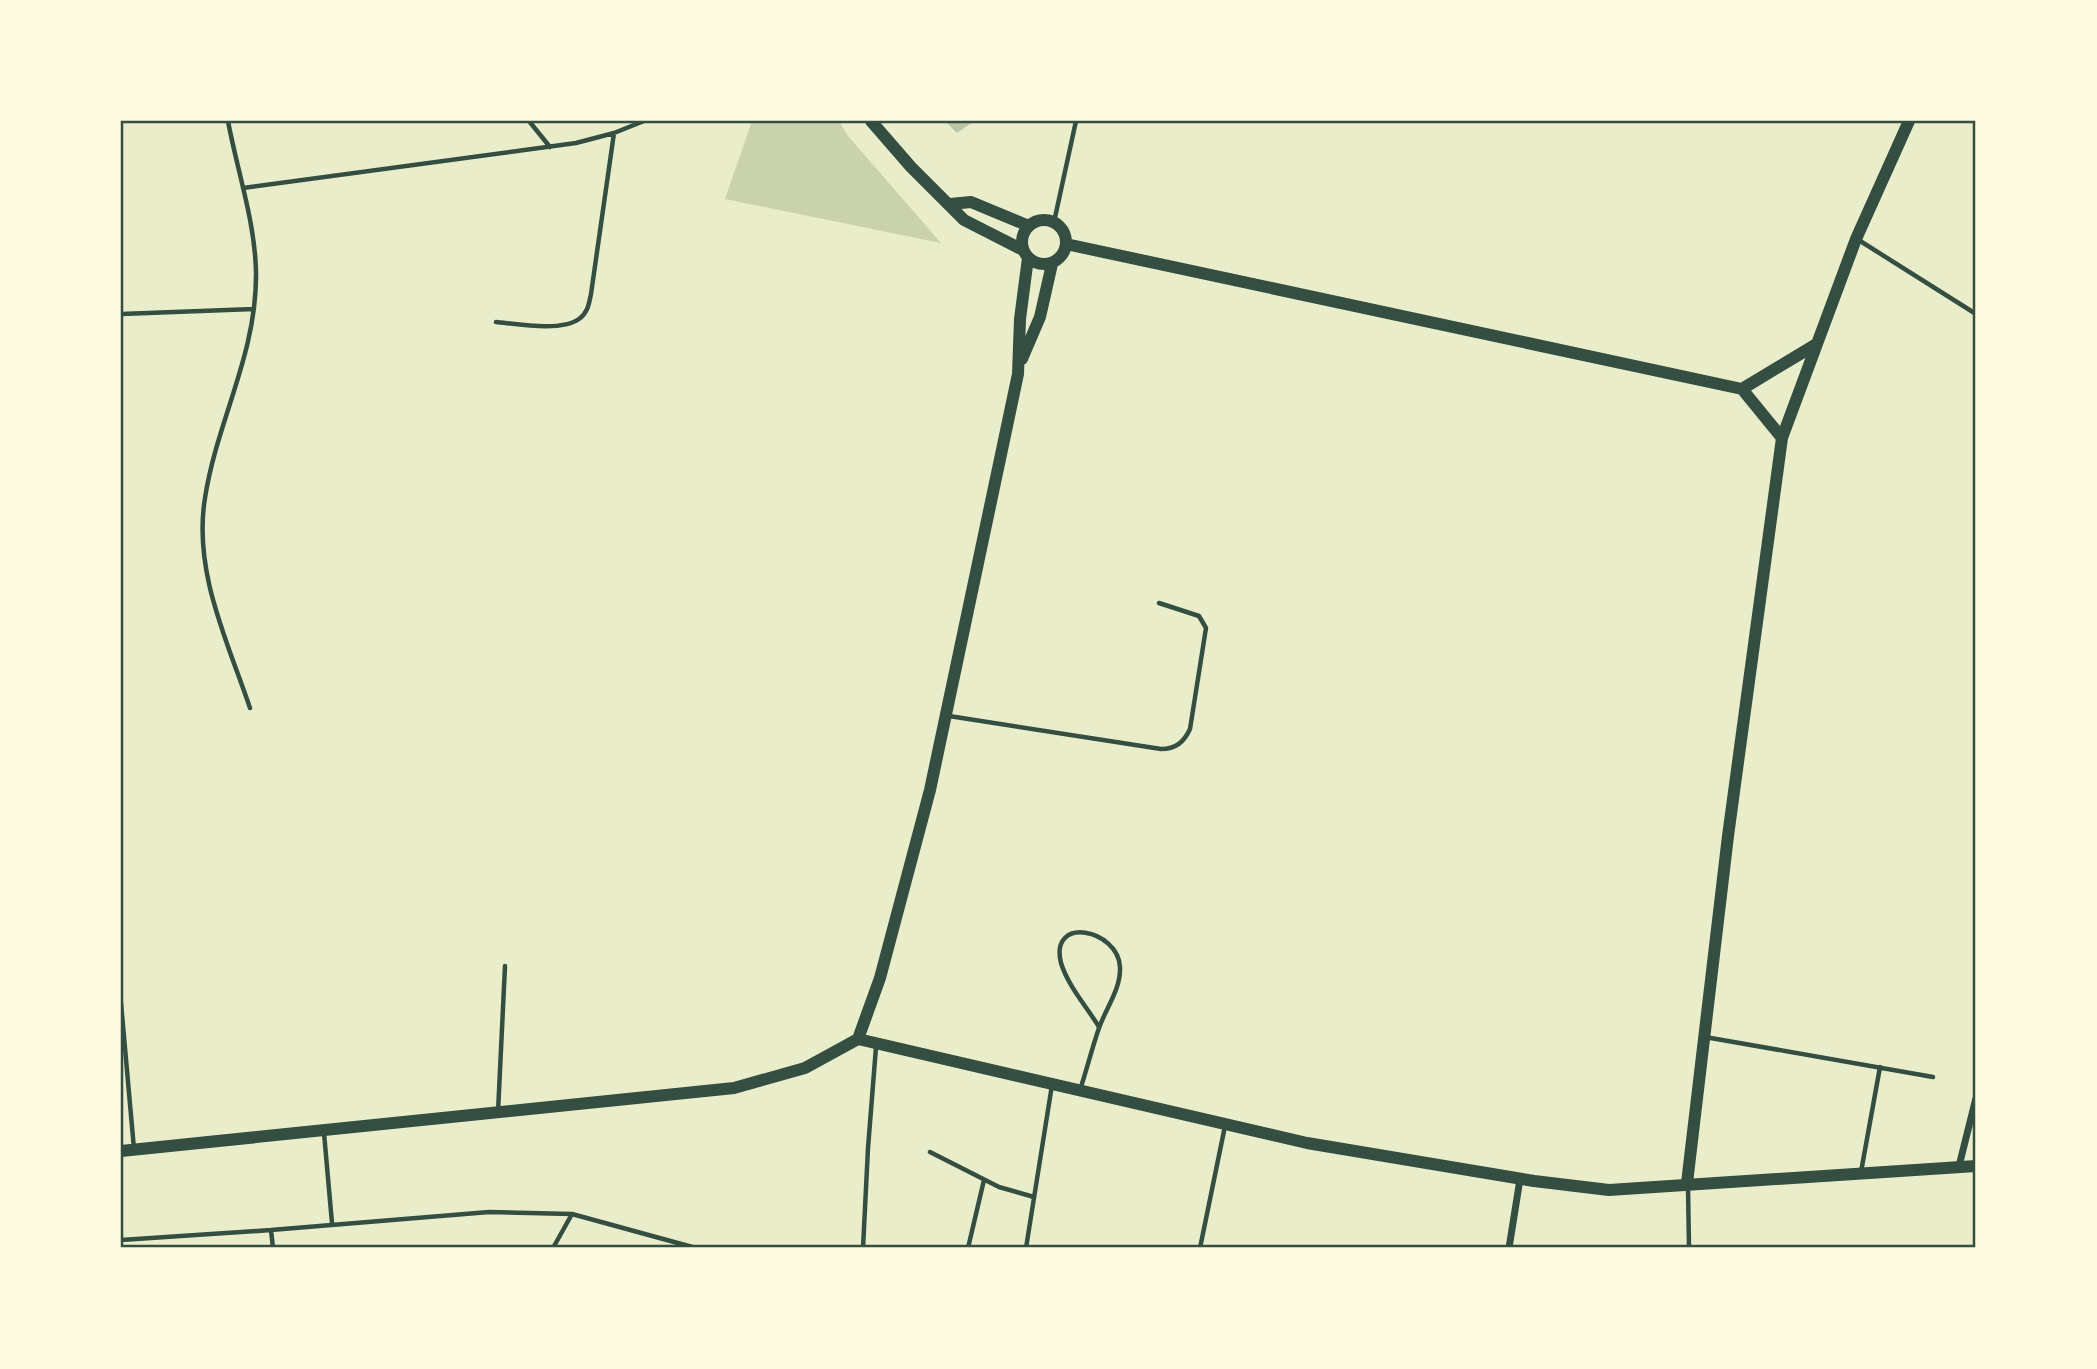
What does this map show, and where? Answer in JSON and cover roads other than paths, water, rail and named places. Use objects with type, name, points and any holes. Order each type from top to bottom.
[{"type":"street","points":[[127,1150],[734,1088],[806,1068],[858,1039],[884,965],[930,790],[1019,366],[1026,254],[1022,241],[1029,226],[1037,221],[1054,222],[1061,227],[1066,244],[1059,259],[1052,264],[1043,265],[1026,254],[964,220],[911,167],[871,121]]},
{"type":"street","points":[[1688,1183],[1728,836],[1782,438],[1856,239],[1909,121]]},
{"type":"street","points":[[950,204],[971,202],[1029,226]]},
{"type":"street","points":[[1066,244],[1742,389],[1782,438]]},
{"type":"street","points":[[1019,366],[1040,317],[1052,264]]},
{"type":"street","points":[[1742,389],[1815,345]]},
{"type":"street","points":[[858,1039],[1307,1143],[1520,1179],[1609,1190],[1976,1166]]},
{"type":"street","points":[[1959,1166],[1976,1098]]},
{"type":"street","points":[[1509,1248],[1520,1179]]},
{"type":"lane","points":[[228,121],[243,188],[256,271],[254,309],[247,350],[212,463],[204,499],[202,533],[207,579],[250,708]]},
{"type":"lane","points":[[529,121],[550,147]]},
{"type":"lane","points":[[243,188],[550,147],[614,133],[644,121]]},
{"type":"lane","points":[[1054,222],[1076,121]]},
{"type":"lane","points":[[496,322],[556,326],[580,319],[587,311],[614,133]]},
{"type":"lane","points":[[1856,239],[1976,314]]},
{"type":"lane","points":[[121,314],[254,309]]},
{"type":"lane","points":[[945,715],[1161,749],[1175,748],[1184,741],[1190,729],[1206,628],[1199,616],[1159,603]]},
{"type":"lane","points":[[1080,1090],[1099,1027],[1120,974],[1118,956],[1109,943],[1089,933],[1076,932],[1063,940],[1061,960],[1070,983],[1099,1027]]},
{"type":"lane","points":[[498,1112],[505,966]]},
{"type":"lane","points":[[121,1003],[127,1150]]},
{"type":"lane","points":[[1705,1037],[1933,1077]]},
{"type":"lane","points":[[863,1248],[876,1043]]},
{"type":"lane","points":[[1861,1172],[1880,1068]]},
{"type":"lane","points":[[1026,1248],[1052,1084]]},
{"type":"lane","points":[[1200,1248],[1225,1124]]},
{"type":"lane","points":[[324,1129],[332,1223]]},
{"type":"lane","points":[[930,1152],[984,1180],[1034,1197]]},
{"type":"lane","points":[[968,1248],[984,1180]]},
{"type":"lane","points":[[1688,1183],[1689,1248]]},
{"type":"lane","points":[[121,1240],[489,1212],[572,1214],[695,1248]]},
{"type":"lane","points":[[553,1248],[572,1214]]},
{"type":"lane","points":[[271,1230],[272,1248]]}]
